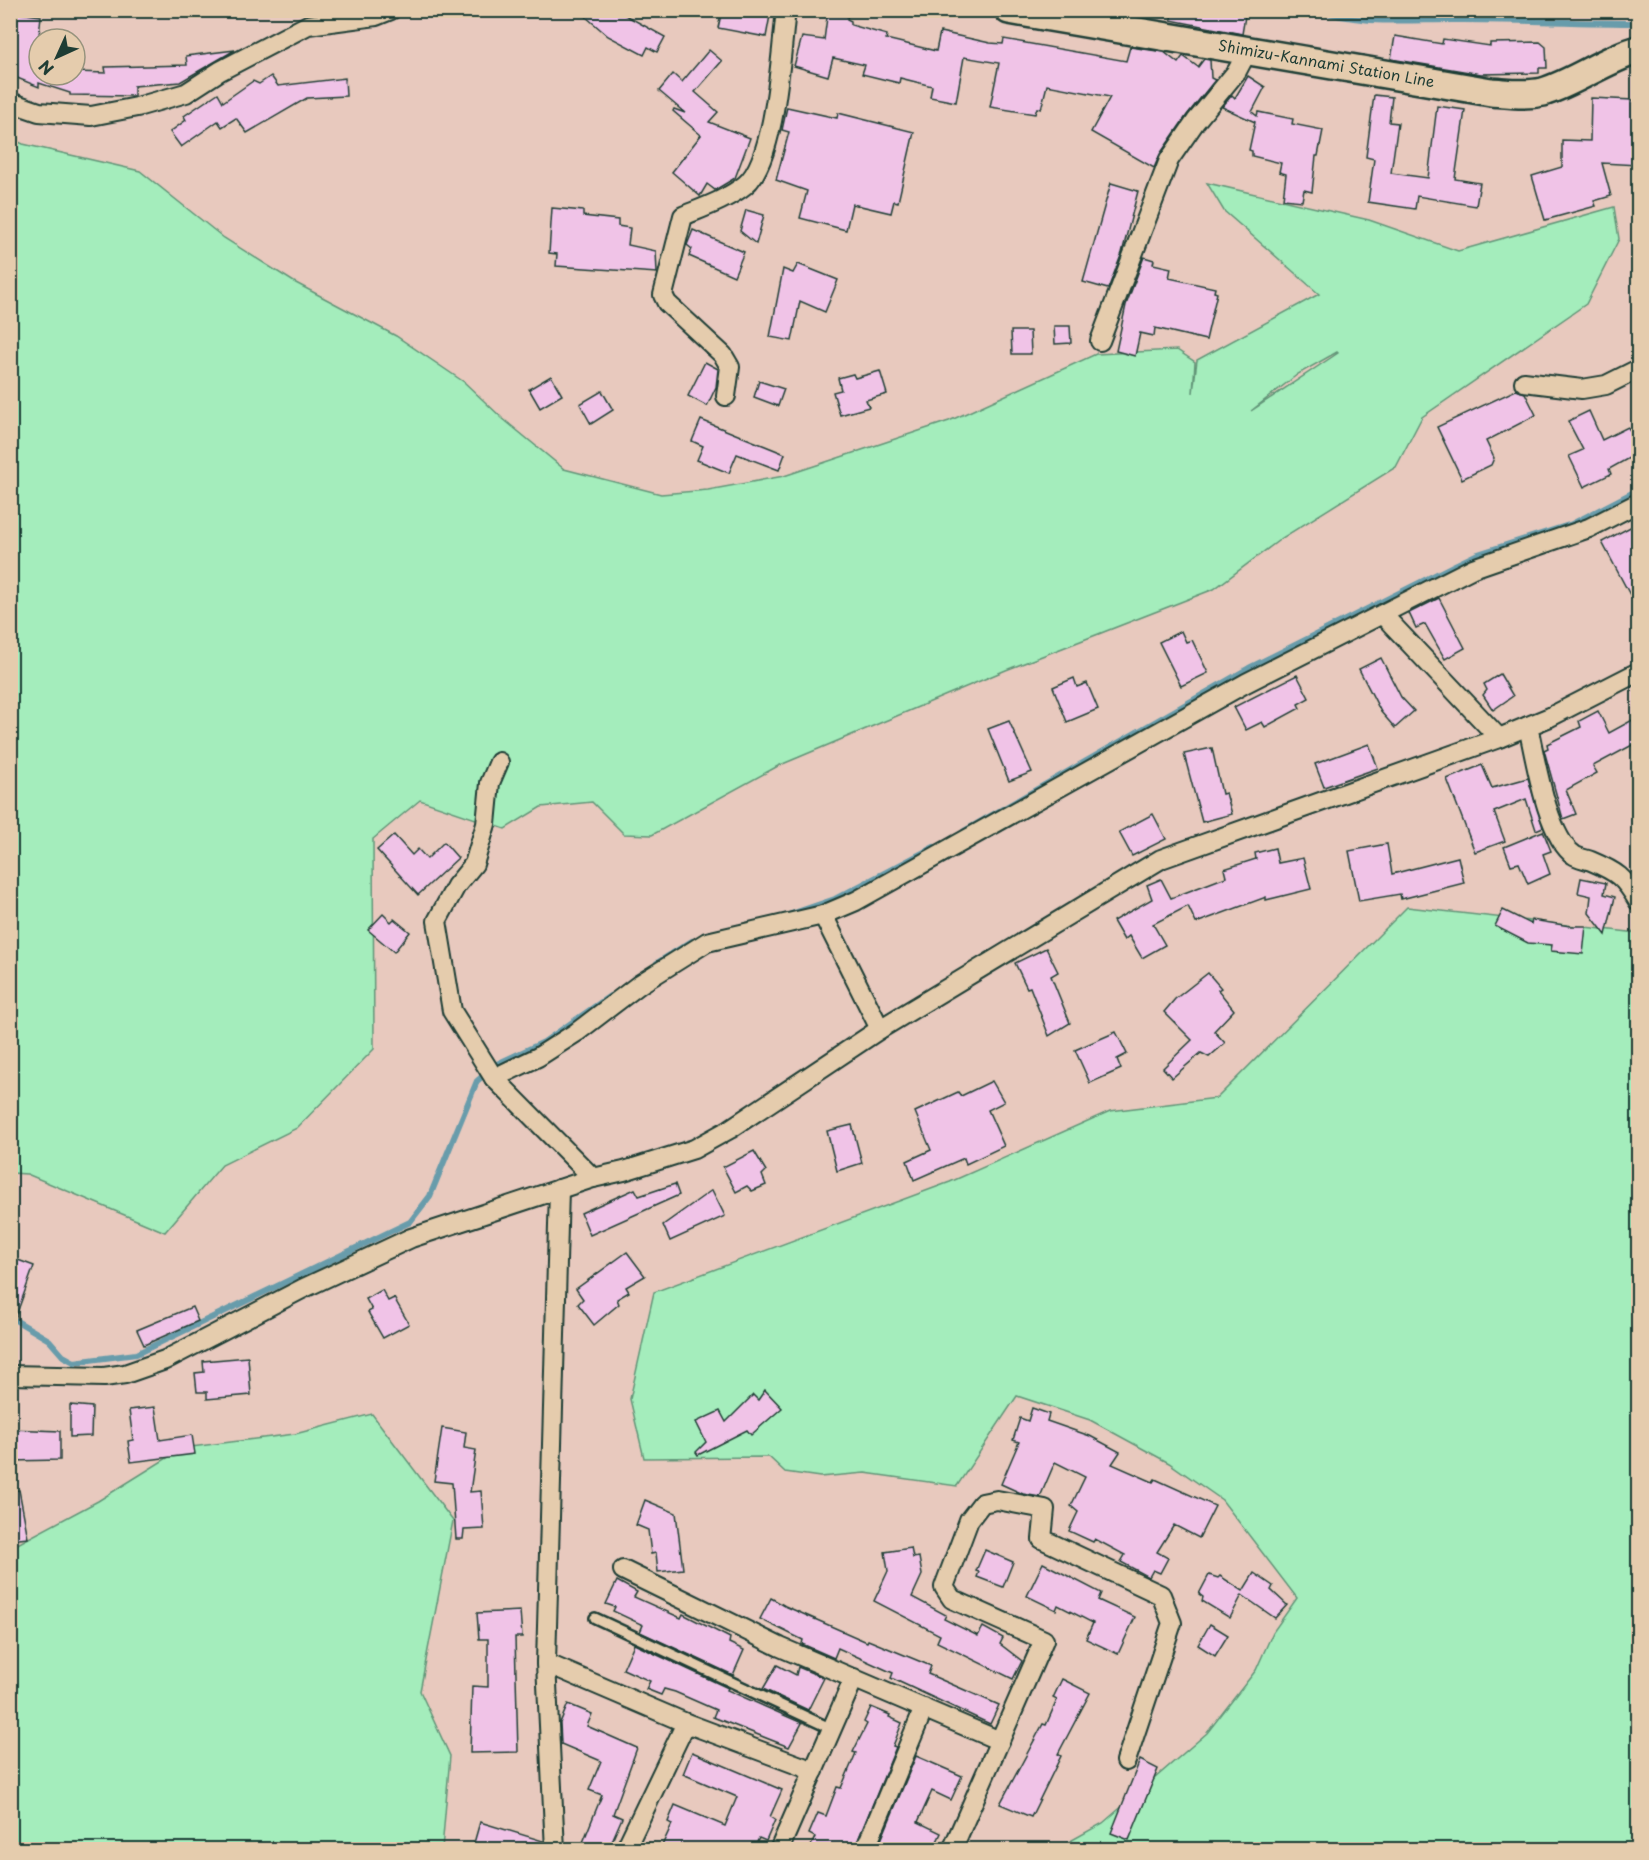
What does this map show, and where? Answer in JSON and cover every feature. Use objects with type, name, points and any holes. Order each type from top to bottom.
[{"type":"main road","name":"Shimizu-Kannami Station Line","points":[[1010,10],[1491,92],[1528,94],[1544,91],[1621,55],[1638,50]]},
{"type":"street","points":[[10,102],[39,112],[91,116],[137,107],[186,93],[220,71],[308,25],[376,16],[391,10]]},
{"type":"street","points":[[726,396],[730,368],[723,355],[667,303],[663,295],[683,216],[744,186],[758,168],[772,119],[786,10]]},
{"type":"street","points":[[1100,341],[1169,160],[1196,121],[1237,71],[1248,50]]},
{"type":"street","points":[[1524,382],[1582,389],[1606,385],[1638,369]]},
{"type":"street","points":[[494,1078],[567,1038],[640,984],[707,942],[823,915],[856,901],[1246,683],[1473,568],[1589,528],[1638,503]]},
{"type":"street","points":[[1383,615],[1499,738]]},
{"type":"street","points":[[10,1375],[104,1377],[125,1374],[165,1360],[302,1289],[411,1238],[593,1178],[694,1149],[757,1112],[880,1029],[1161,859],[1499,738],[1638,672]]},
{"type":"street","points":[[1528,726],[1549,817],[1568,848],[1574,855],[1626,880],[1638,901]]},
{"type":"street","points":[[499,762],[490,783],[486,824],[474,864],[456,886],[437,921],[452,1011],[494,1078],[593,1178]]},
{"type":"street","points":[[823,915],[880,1029]]},
{"type":"street","points":[[555,1850],[546,1663],[559,1189]]},
{"type":"street","points":[[952,1850],[1044,1640],[952,1599],[944,1587],[969,1520],[982,1503],[997,1500],[1045,1509],[1042,1539],[1161,1595],[1172,1623],[1126,1761]]},
{"type":"street","points":[[623,1570],[780,1647],[1000,1741]]},
{"type":"street","points":[[546,1663],[686,1723],[814,1771]]},
{"type":"street","points":[[778,1850],[854,1678]]},
{"type":"street","points":[[865,1850],[924,1708]]},
{"type":"street","points":[[626,1850],[686,1723]]},
{"type":"lane","points":[[595,1618],[832,1729]]},
{"type":"green space","points":[[10,138],[23,144],[140,171],[224,238],[294,282],[396,336],[464,382],[502,418],[564,469],[661,494],[708,490],[784,476],[949,421],[1096,354],[1177,350],[1195,362],[1193,393],[1197,360],[1319,294],[1224,211],[1207,183],[1369,220],[1458,251],[1614,207],[1619,239],[1586,304],[1422,417],[1396,467],[1282,538],[1214,589],[1006,670],[778,766],[652,835],[624,834],[592,802],[541,807],[505,829],[420,800],[373,839],[374,1049],[297,1128],[222,1165],[165,1232],[27,1174],[11,1173]],"holes":[[[1338,353],[1251,411],[1298,374]]]},
{"type":"green space","points":[[1407,907],[1638,933],[1638,1849],[1056,1849],[1103,1823],[1207,1733],[1256,1670],[1273,1632],[1297,1598],[1222,1500],[1169,1463],[1090,1420],[1017,1396],[957,1486],[865,1473],[820,1477],[785,1472],[769,1457],[644,1458],[630,1399],[654,1292],[950,1182],[1110,1111],[1217,1098]]},
{"type":"green space","points":[[372,1414],[453,1521],[420,1691],[450,1756],[442,1849],[11,1849],[10,1548],[98,1501],[183,1448],[295,1434]]},
{"type":"building","points":[[578,10],[616,10],[665,37],[657,52],[648,47],[644,55],[608,36]]},
{"type":"building","points":[[722,10],[771,10],[766,37],[718,28]]},
{"type":"building","points":[[828,10],[849,10],[847,19],[851,21],[851,25],[887,35],[886,39],[936,51],[940,32],[990,43],[1003,44],[1004,39],[1126,61],[1130,47],[1164,52],[1178,63],[1183,56],[1198,67],[1204,59],[1210,60],[1211,78],[1215,80],[1187,115],[1160,154],[1154,168],[1091,132],[1110,97],[1047,85],[1041,109],[1037,108],[1035,114],[990,107],[999,63],[964,57],[956,102],[930,97],[932,86],[900,78],[899,83],[862,74],[865,65],[833,58],[828,76],[794,66],[802,37],[824,40]]},
{"type":"building","points":[[1172,10],[1246,10],[1242,34],[1171,20]]},
{"type":"building","points":[[10,12],[41,16],[40,27],[27,27],[27,82],[10,75]]},
{"type":"building","points":[[1395,36],[1442,44],[1443,39],[1490,46],[1490,43],[1540,42],[1546,47],[1547,68],[1539,68],[1539,73],[1481,74],[1391,59]]},
{"type":"building","points":[[235,50],[180,82],[134,86],[134,96],[70,95],[70,93],[51,87],[87,87],[87,72],[106,73],[105,67],[187,65],[186,56]]},
{"type":"building","points":[[709,50],[722,61],[695,92],[718,112],[709,122],[750,138],[735,178],[715,190],[707,184],[700,196],[672,172],[701,135],[673,111],[674,109],[685,113],[659,91],[673,74],[682,82]]},
{"type":"building","points":[[271,76],[278,86],[345,78],[346,96],[307,98],[247,133],[236,118],[222,127],[218,121],[181,147],[170,132],[186,120],[184,116],[218,93],[223,102],[253,81],[259,84]]},
{"type":"building","points":[[1248,76],[1265,87],[1252,112],[1257,116],[1258,112],[1293,119],[1292,124],[1323,130],[1318,156],[1316,156],[1312,192],[1304,190],[1302,201],[1283,199],[1286,174],[1279,172],[1281,163],[1252,156],[1252,151],[1249,150],[1255,122],[1222,107],[1232,95],[1235,98]]},
{"type":"building","points":[[1374,95],[1392,97],[1389,122],[1398,123],[1391,173],[1428,178],[1437,106],[1465,110],[1455,179],[1480,183],[1476,206],[1417,196],[1415,209],[1368,202],[1374,159],[1366,157]]},
{"type":"building","points":[[1591,98],[1633,100],[1632,145],[1638,145],[1638,165],[1602,163],[1611,196],[1594,201],[1596,206],[1545,220],[1532,176],[1562,167],[1562,140],[1590,141]]},
{"type":"building","points":[[787,107],[837,118],[838,113],[914,132],[898,202],[894,201],[891,213],[852,204],[846,230],[800,218],[807,191],[776,180],[789,132],[782,130]]},
{"type":"building","points":[[1111,183],[1138,191],[1122,253],[1108,289],[1083,282]]},
{"type":"building","points":[[552,208],[583,211],[583,216],[618,220],[618,226],[630,228],[628,245],[656,251],[657,273],[556,266],[557,254],[549,253]]},
{"type":"building","points":[[746,210],[764,215],[756,244],[740,231]]},
{"type":"building","points":[[693,230],[744,252],[734,276],[689,256],[692,249],[687,245]]},
{"type":"building","points":[[1144,257],[1154,260],[1153,264],[1171,268],[1169,278],[1215,288],[1214,292],[1217,293],[1206,340],[1155,328],[1154,336],[1140,333],[1135,356],[1116,351],[1126,305]]},
{"type":"building","points":[[798,264],[838,280],[825,312],[800,301],[792,341],[770,337],[783,269],[793,273]]},
{"type":"building","points":[[1054,326],[1070,326],[1071,343],[1055,344]]},
{"type":"building","points":[[1011,331],[1030,331],[1031,354],[1012,354]]},
{"type":"building","points":[[705,362],[718,369],[716,387],[707,406],[688,396]]},
{"type":"building","points":[[880,371],[887,394],[866,400],[869,407],[840,415],[833,392],[841,390],[838,378],[853,374],[855,378]]},
{"type":"building","points":[[551,376],[562,395],[540,408],[529,389]]},
{"type":"building","points":[[759,381],[784,389],[778,406],[754,397]]},
{"type":"building","points":[[1516,390],[1525,393],[1536,415],[1486,441],[1494,458],[1491,465],[1462,479],[1437,427]]},
{"type":"building","points":[[602,391],[613,410],[591,424],[580,404]]},
{"type":"building","points":[[1589,411],[1602,440],[1628,427],[1638,447],[1638,453],[1609,469],[1611,474],[1584,487],[1569,456],[1583,450],[1568,421]]},
{"type":"building","points":[[701,420],[785,454],[779,470],[737,454],[729,473],[697,460],[703,446],[692,441]]},
{"type":"building","points":[[1638,523],[1638,610],[1602,542]]},
{"type":"building","points":[[1439,598],[1465,648],[1445,659],[1425,624],[1416,628],[1409,613]]},
{"type":"building","points":[[1181,631],[1186,642],[1192,640],[1208,673],[1181,686],[1159,642]]},
{"type":"building","points":[[1381,658],[1401,697],[1414,711],[1395,728],[1381,712],[1359,669]]},
{"type":"building","points":[[1500,674],[1513,696],[1493,710],[1483,695],[1487,690],[1484,684]]},
{"type":"building","points":[[1297,675],[1309,698],[1298,704],[1300,708],[1265,727],[1262,722],[1246,730],[1234,707]]},
{"type":"building","points":[[1074,678],[1077,687],[1087,683],[1098,709],[1067,722],[1053,687]]},
{"type":"building","points":[[1598,711],[1609,733],[1638,717],[1638,742],[1593,766],[1597,773],[1566,790],[1576,814],[1563,819],[1544,750],[1548,748],[1547,744],[1581,727],[1579,721]]},
{"type":"building","points":[[1009,721],[1032,772],[1009,781],[988,729]]},
{"type":"building","points":[[1369,744],[1378,768],[1324,787],[1315,764]]},
{"type":"building","points":[[1212,748],[1222,794],[1226,793],[1232,814],[1202,822],[1184,754]]},
{"type":"building","points":[[1482,765],[1492,788],[1528,778],[1543,827],[1536,830],[1526,799],[1494,812],[1505,841],[1475,852],[1447,779]]},
{"type":"building","points":[[1153,814],[1166,839],[1132,856],[1119,832]]},
{"type":"building","points":[[1543,831],[1551,851],[1543,854],[1550,874],[1528,884],[1519,863],[1511,865],[1504,847]]},
{"type":"building","points":[[394,835],[412,855],[418,849],[427,859],[444,842],[458,858],[418,895],[377,850]]},
{"type":"building","points":[[1387,844],[1392,874],[1458,857],[1464,883],[1401,899],[1400,894],[1359,901],[1349,851]]},
{"type":"building","points":[[1275,848],[1278,863],[1303,858],[1311,889],[1266,900],[1266,897],[1196,923],[1188,906],[1153,924],[1165,945],[1142,958],[1129,936],[1124,940],[1113,921],[1152,899],[1147,885],[1161,879],[1171,898],[1226,877],[1224,869],[1256,859],[1255,853]]},
{"type":"building","points":[[1581,878],[1606,883],[1604,894],[1615,897],[1606,935],[1589,913],[1591,896],[1578,893]]},
{"type":"building","points":[[1503,910],[1531,924],[1532,920],[1586,926],[1583,954],[1551,951],[1552,945],[1528,943],[1495,926]]},
{"type":"building","points":[[383,914],[391,922],[394,919],[410,932],[394,952],[368,930]]},
{"type":"building","points":[[1046,948],[1058,972],[1051,976],[1070,1023],[1049,1036],[1030,987],[1027,988],[1015,963]]},
{"type":"building","points":[[1208,973],[1221,988],[1218,990],[1234,1010],[1214,1031],[1225,1043],[1209,1057],[1201,1053],[1172,1078],[1163,1068],[1192,1040],[1164,1012],[1175,999]]},
{"type":"building","points":[[1116,1032],[1127,1054],[1117,1059],[1121,1069],[1090,1083],[1075,1050]]},
{"type":"building","points":[[992,1081],[1004,1102],[988,1110],[1004,1146],[966,1164],[964,1158],[914,1180],[907,1161],[931,1150],[915,1112],[958,1092],[961,1096]]},
{"type":"building","points":[[852,1125],[862,1163],[837,1171],[827,1131]]},
{"type":"building","points":[[754,1151],[766,1171],[762,1175],[766,1185],[752,1191],[747,1186],[736,1192],[723,1167]]},
{"type":"building","points":[[675,1184],[679,1195],[590,1235],[581,1213],[635,1189],[639,1196]]},
{"type":"building","points":[[712,1190],[725,1216],[670,1241],[663,1225]]},
{"type":"building","points":[[627,1252],[645,1276],[626,1287],[629,1292],[617,1299],[619,1304],[594,1325],[578,1304],[583,1299],[576,1289]]},
{"type":"building","points":[[10,1257],[34,1266],[13,1324],[10,1323]]},
{"type":"building","points":[[382,1290],[388,1301],[394,1298],[409,1324],[383,1338],[368,1312],[372,1310],[366,1299]]},
{"type":"building","points":[[192,1307],[198,1321],[144,1345],[137,1330]]},
{"type":"building","points":[[248,1357],[251,1395],[207,1399],[207,1392],[197,1392],[195,1373],[204,1372],[203,1361]]},
{"type":"building","points":[[765,1390],[782,1408],[751,1435],[747,1430],[698,1455],[696,1452],[706,1442],[696,1422],[720,1411],[726,1422],[753,1395],[758,1400]]},
{"type":"building","points":[[70,1405],[92,1407],[91,1436],[70,1437]]},
{"type":"building","points":[[155,1407],[160,1440],[192,1435],[195,1454],[131,1462],[128,1441],[133,1440],[129,1410]]},
{"type":"building","points":[[1032,1408],[1049,1414],[1047,1421],[1090,1436],[1120,1452],[1112,1464],[1153,1482],[1155,1479],[1215,1506],[1199,1538],[1174,1525],[1157,1552],[1168,1558],[1160,1573],[1153,1570],[1149,1577],[1121,1562],[1125,1555],[1095,1539],[1093,1542],[1069,1531],[1078,1512],[1071,1506],[1085,1477],[1055,1462],[1040,1497],[1023,1494],[1001,1484],[1019,1442],[1013,1440],[1020,1418],[1028,1421]]},
{"type":"building","points":[[442,1428],[466,1432],[464,1448],[476,1450],[470,1492],[481,1491],[484,1529],[464,1530],[463,1539],[456,1539],[452,1483],[434,1481]]},
{"type":"building","points":[[10,1429],[60,1431],[60,1460],[10,1461]]},
{"type":"building","points":[[19,1490],[28,1538],[10,1540],[10,1491]]},
{"type":"building","points":[[645,1500],[676,1513],[683,1569],[658,1572],[656,1553],[651,1554],[648,1530],[636,1525]]},
{"type":"building","points":[[911,1548],[913,1558],[919,1557],[922,1575],[912,1597],[946,1615],[944,1619],[978,1636],[983,1627],[1003,1638],[1000,1644],[1022,1661],[1013,1679],[937,1642],[940,1635],[874,1601],[888,1571],[885,1552]]},
{"type":"building","points":[[985,1550],[1013,1562],[1003,1587],[977,1577],[979,1572],[976,1571]]},
{"type":"building","points":[[1043,1563],[1101,1593],[1098,1600],[1135,1617],[1118,1654],[1086,1639],[1093,1623],[1058,1605],[1056,1610],[1027,1596]]},
{"type":"building","points":[[1254,1573],[1273,1586],[1271,1590],[1287,1605],[1275,1618],[1242,1595],[1230,1618],[1202,1601],[1203,1597],[1199,1594],[1209,1575],[1218,1578],[1220,1576],[1243,1591]]},
{"type":"building","points":[[617,1581],[637,1592],[634,1597],[681,1618],[683,1614],[730,1638],[729,1643],[744,1650],[733,1675],[640,1632],[643,1625],[613,1611],[615,1607],[606,1604]]},
{"type":"building","points":[[771,1598],[867,1642],[868,1640],[931,1666],[928,1674],[999,1705],[990,1724],[891,1678],[893,1673],[838,1648],[834,1658],[802,1644],[803,1640],[760,1619]]},
{"type":"building","points":[[520,1611],[522,1637],[515,1637],[518,1752],[470,1753],[472,1686],[488,1687],[488,1639],[479,1639],[477,1613]]},
{"type":"building","points":[[1210,1624],[1228,1635],[1215,1656],[1198,1645]]},
{"type":"building","points":[[634,1644],[728,1688],[727,1690],[802,1723],[789,1747],[713,1717],[716,1710],[675,1692],[664,1689],[661,1695],[646,1689],[650,1681],[623,1669]]},
{"type":"building","points":[[777,1665],[796,1675],[798,1667],[824,1678],[808,1710],[763,1689]]},
{"type":"building","points":[[1062,1679],[1090,1693],[1058,1754],[1061,1756],[1031,1817],[1000,1804],[1043,1724],[1046,1725],[1057,1700],[1053,1698]]},
{"type":"building","points":[[568,1704],[592,1714],[587,1726],[637,1748],[613,1814],[622,1818],[608,1850],[591,1850],[582,1845],[602,1795],[589,1790],[601,1761],[561,1744],[560,1723]]},
{"type":"building","points":[[871,1707],[902,1723],[893,1746],[896,1747],[854,1850],[809,1850],[815,1837],[809,1834],[818,1813],[826,1816],[837,1787],[841,1788],[856,1753],[853,1752],[867,1724],[864,1722]]},
{"type":"building","points":[[692,1752],[782,1790],[770,1817],[775,1820],[766,1841],[759,1838],[753,1850],[660,1850],[672,1824],[668,1822],[675,1805],[725,1826],[737,1797],[683,1774]]},
{"type":"building","points":[[916,1756],[962,1776],[951,1800],[932,1791],[918,1822],[941,1833],[933,1850],[877,1850]]},
{"type":"building","points":[[1140,1760],[1158,1769],[1129,1840],[1111,1833]]},
{"type":"building","points":[[480,1822],[543,1841],[544,1850],[472,1850]]},
{"type":"waterway","points":[[1317,10],[1353,18],[1390,21],[1638,23]]},
{"type":"waterway","points":[[964,831],[1249,668],[1478,554],[1572,524],[1638,490]]},
{"type":"waterway","points":[[791,914],[835,899],[934,847]]},
{"type":"waterway","points":[[657,963],[692,941]]},
{"type":"waterway","points":[[10,1317],[49,1340],[63,1356],[74,1362],[136,1354],[410,1222],[430,1196],[477,1081],[497,1064],[544,1042],[610,996]]}]
